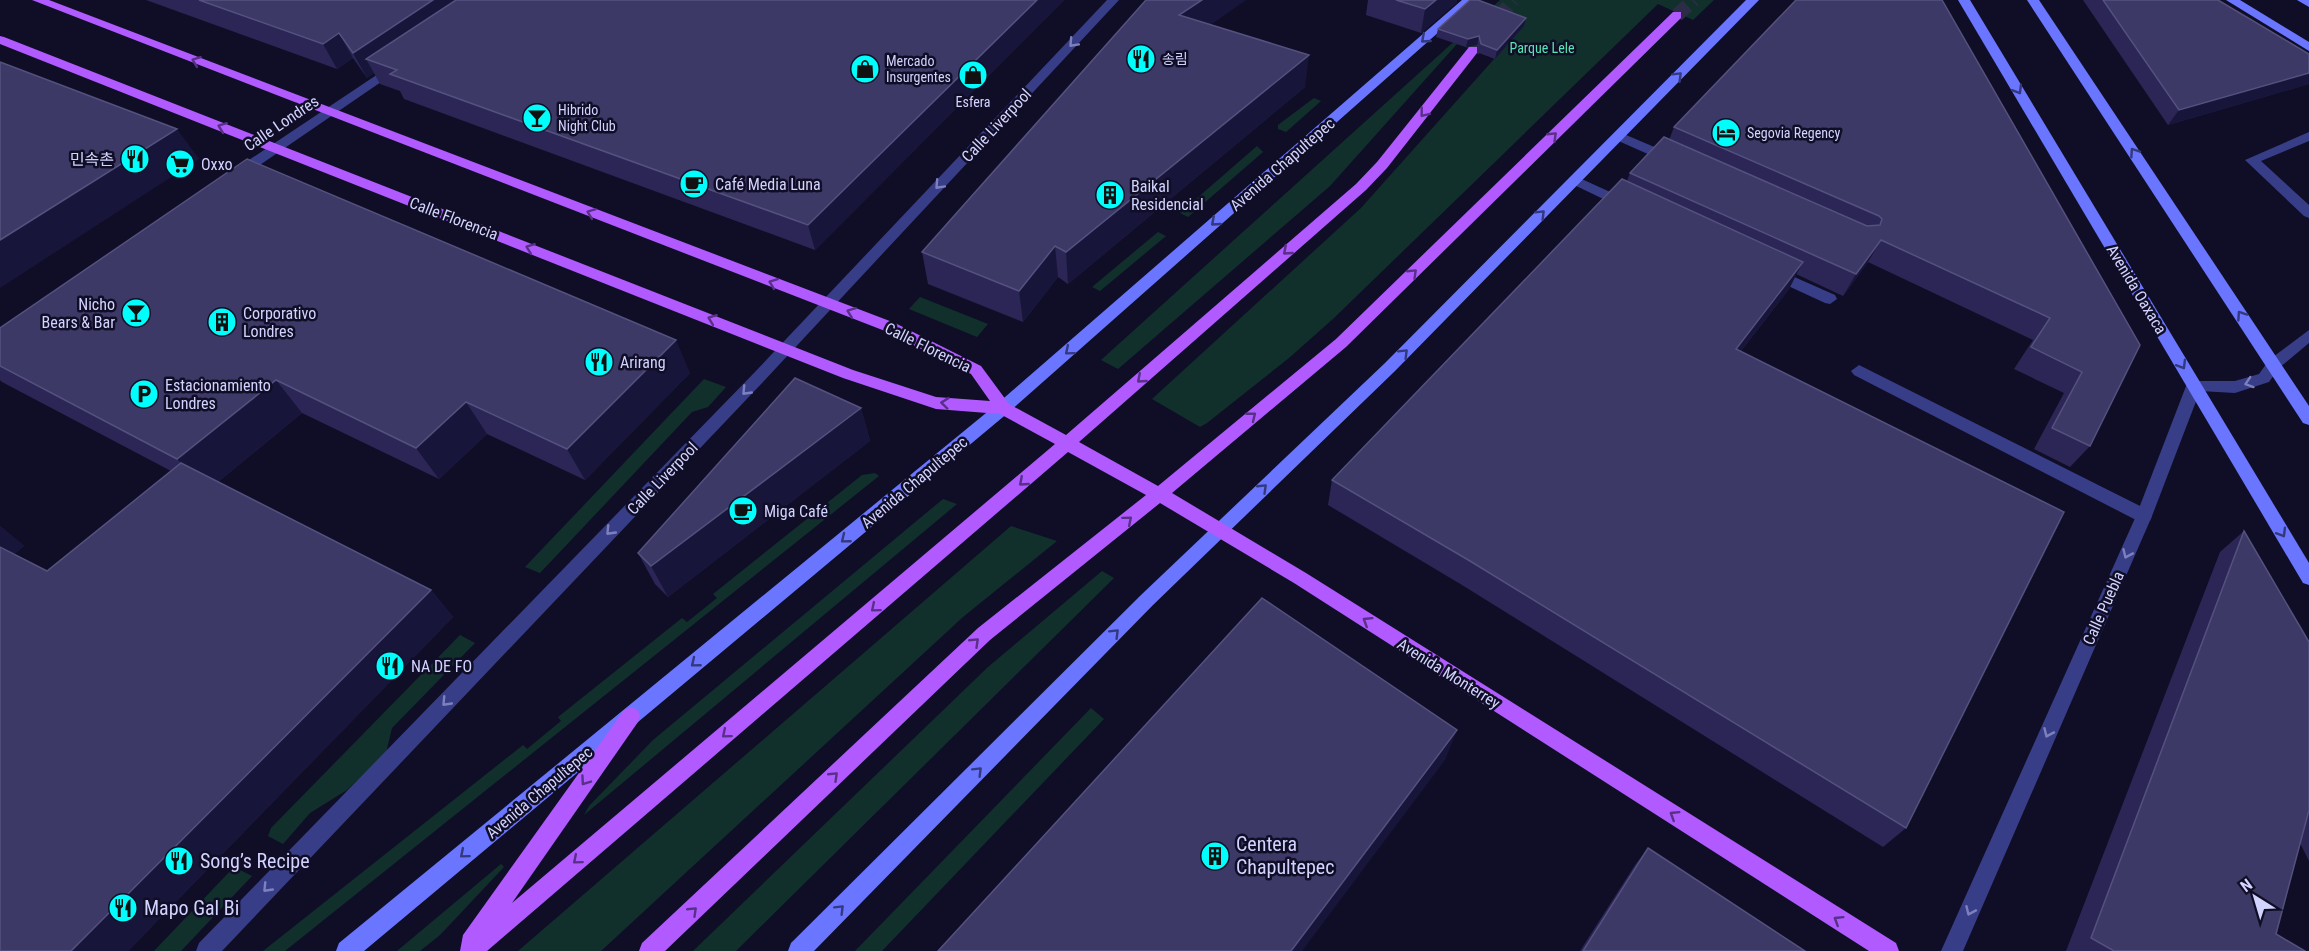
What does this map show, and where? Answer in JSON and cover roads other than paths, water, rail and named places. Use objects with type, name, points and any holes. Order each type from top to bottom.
[{"type":"main road","name":"Calle Florencia","points":[[38,0],[890,327],[976,370],[1003,408]]},
{"type":"main road","name":"Avenida Chapultepec","points":[[347,951],[1003,408],[1469,0]]},
{"type":"main road","points":[[799,951],[1221,529],[1389,367],[1753,0]]},
{"type":"main road","name":"Avenida Oaxaca","points":[[1964,0],[2309,578]]},
{"type":"main road","points":[[2033,0],[2309,419]]},
{"type":"main road","points":[[2232,0],[2309,47]]},
{"type":"main road","points":[[2303,0],[2309,3]]},
{"type":"main road","points":[[650,951],[984,634],[1341,344],[1677,15]]},
{"type":"main road","name":"Calle Florencia","points":[[0,40],[848,374],[936,403],[1003,408]]},
{"type":"main road","points":[[471,951],[1067,443],[1361,187],[1383,165],[1473,50]]},
{"type":"main road","name":"Avenida Monterrey","points":[[1003,408],[1221,529],[1888,951]]},
{"type":"main road","points":[[465,951],[631,716]]},
{"type":"street","name":"Calle Liverpool","points":[[207,951],[786,348],[1113,0]]},
{"type":"street","name":"Calle Londres","points":[[221,186],[406,59]]},
{"type":"street","points":[[1618,136],[1682,164]]},
{"type":"street","points":[[2309,136],[2252,160],[2309,213]]},
{"type":"street","points":[[1575,180],[1638,210]]},
{"type":"street","points":[[1755,264],[1830,298]]},
{"type":"street","points":[[2194,385],[2235,387],[2264,378],[2274,363],[2309,334]]},
{"type":"street","points":[[1859,371],[2144,516]]},
{"type":"street","name":"Calle Puebla","points":[[1953,951],[2144,516],[2194,385]]},
{"type":"tunnel","points":[[1473,50],[1513,0]]},
{"type":"tunnel","points":[[1677,15],[1694,0]]},
{"type":"place","name":"송림","points":[[1141,59]]},
{"type":"place","name":"Mercado Insurgentes","points":[[865,69]]},
{"type":"place","name":"Esfera","points":[[973,75]]},
{"type":"place","name":"Hibrido Night Club","points":[[537,118]]},
{"type":"place","name":"Segovia Regency","points":[[1726,133]]},
{"type":"place","name":"민속촌","points":[[135,159]]},
{"type":"place","name":"Oxxo","points":[[180,164]]},
{"type":"place","name":"Café Media Luna","points":[[694,184]]},
{"type":"place","name":"Baikal Residencial","points":[[1110,195]]},
{"type":"place","name":"Nicho Bears & Bar","points":[[136,313]]},
{"type":"place","name":"Corporativo Londres","points":[[222,322]]},
{"type":"place","name":"Arirang","points":[[599,362]]},
{"type":"place","name":"Estacionamiento Londres","points":[[144,394]]},
{"type":"place","name":"Miga Café","points":[[743,511]]},
{"type":"place","name":"NA DE FO","points":[[390,666]]},
{"type":"place","name":"Centera Chapultepec","points":[[1215,856]]},
{"type":"place","name":"Song’s Recipe","points":[[179,861]]},
{"type":"place","name":"Mapo Gal Bi","points":[[123,908]]},
{"type":"park label","name":"Parque Lele","points":[[1542,48]]}]
